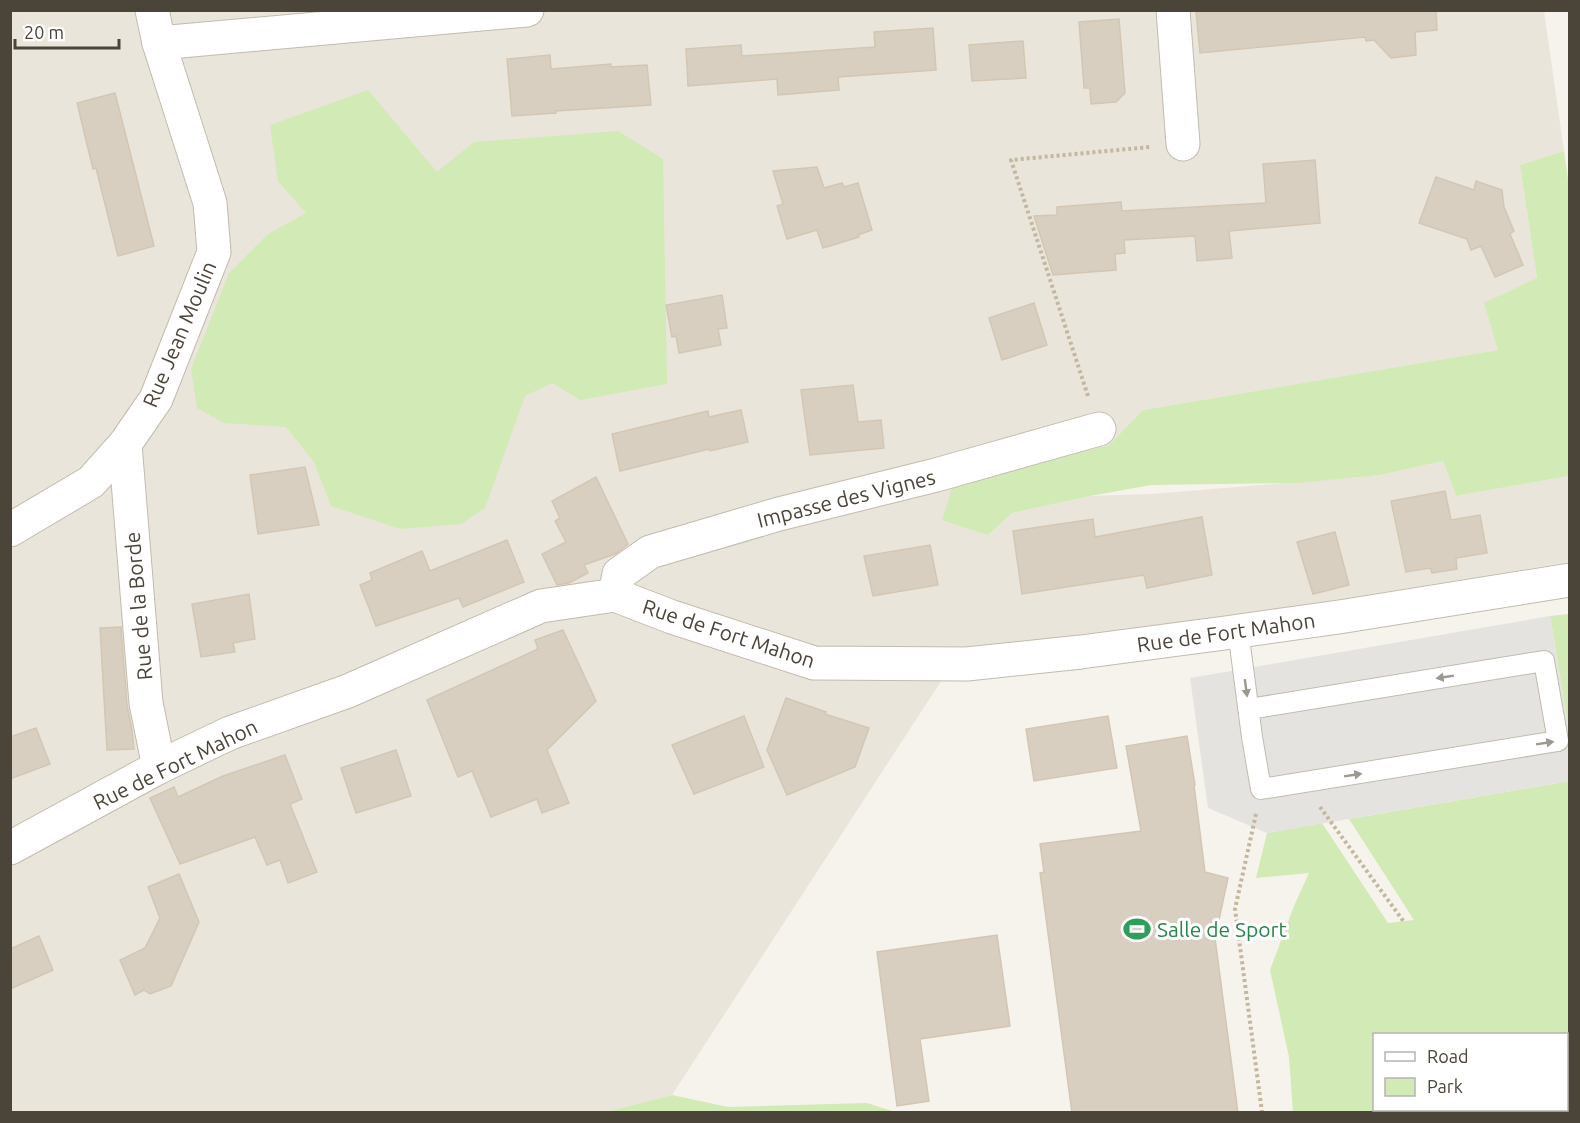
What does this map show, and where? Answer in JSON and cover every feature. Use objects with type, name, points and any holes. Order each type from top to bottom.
[{"type":"street","name":"Rue Jean Moulin","points":[[10,530],[91,482],[125,444],[156,399],[214,252],[210,203],[159,43],[152,10]]},
{"type":"street","points":[[159,43],[527,10]]},
{"type":"street","points":[[1173,10],[1184,144]]},
{"type":"street","name":"Impasse des Vignes","points":[[615,595],[619,574],[650,552],[779,514],[936,476],[1099,429]]},
{"type":"street","name":"Rue de la Borde","points":[[125,444],[146,703],[159,767]]},
{"type":"street","name":"Rue de Fort Mahon","points":[[10,848],[159,767],[230,733],[348,691],[541,606],[615,595],[672,617],[814,663],[967,664],[1081,652],[1339,617],[1569,580]]},
{"type":"lane","points":[[1238,630],[1249,709],[1261,789],[1558,741],[1544,661],[1249,709]]},
{"type":"path","points":[[1099,429],[1011,160],[1184,144]]},
{"type":"path","points":[[1300,783],[1332,822],[1404,922]]},
{"type":"path","points":[[1261,789],[1235,909],[1262,1113]]},
{"type":"shaded area","points":[[10,11],[1544,11],[1564,151],[1520,165],[1537,278],[1499,350],[1143,410],[1109,445],[955,482],[988,535],[1012,513],[1090,496],[1152,494],[1380,475],[1443,461],[1456,496],[1569,476],[1569,562],[1208,621],[960,652],[672,1095],[606,1112],[11,1112]]},
{"type":"shaded area","points":[[1550,616],[1569,731],[1569,781],[1267,833],[1208,808],[1190,678]]},
{"type":"green space","points":[[368,90],[437,172],[474,142],[618,131],[663,159],[667,384],[580,400],[552,383],[525,396],[485,508],[461,524],[400,529],[331,506],[314,462],[286,427],[224,423],[197,408],[191,369],[229,273],[268,234],[306,213],[278,181],[270,125]]},
{"type":"green space","points":[[1564,151],[1570,194],[1569,476],[1456,496],[1443,461],[1380,475],[1296,483],[1151,485],[1012,513],[988,535],[942,520],[954,482],[1109,445],[1143,410],[1498,350],[1484,303],[1537,278],[1520,165]]},
{"type":"green space","points":[[1569,614],[1569,731],[1550,616]]},
{"type":"green space","points":[[1569,781],[1569,1112],[1293,1112],[1289,1057],[1270,970],[1309,873],[1256,878],[1267,833],[1322,823],[1388,923],[1414,920],[1349,819]]},
{"type":"green space","points":[[672,1095],[728,1107],[867,1103],[895,1112],[606,1112]]},
{"type":"building","points":[[1196,10],[1436,10],[1437,30],[1415,32],[1416,55],[1391,58],[1374,40],[1366,41],[1365,37],[1200,53]]},
{"type":"building","points":[[1119,19],[1125,93],[1116,102],[1091,104],[1090,88],[1084,88],[1079,22]]},
{"type":"building","points":[[933,28],[936,70],[838,77],[839,90],[778,95],[777,79],[688,86],[686,49],[741,45],[742,56],[875,47],[874,32]]},
{"type":"building","points":[[1023,41],[1026,78],[972,81],[969,45]]},
{"type":"building","points":[[550,55],[551,69],[611,64],[611,67],[647,65],[651,105],[512,116],[507,59]]},
{"type":"building","points":[[115,93],[154,246],[118,256],[77,103]]},
{"type":"building","points":[[1315,160],[1320,223],[1229,231],[1232,258],[1197,261],[1195,236],[1124,240],[1125,253],[1115,254],[1116,270],[1053,275],[1034,216],[1057,215],[1057,207],[1121,202],[1122,211],[1266,203],[1263,164]]},
{"type":"building","points":[[817,167],[824,188],[842,183],[844,187],[858,183],[872,230],[858,235],[859,237],[823,248],[817,230],[787,239],[777,206],[783,204],[773,171]]},
{"type":"building","points":[[1436,177],[1474,190],[1476,181],[1502,190],[1504,207],[1514,231],[1510,234],[1523,265],[1495,277],[1481,246],[1471,250],[1467,239],[1419,223]]},
{"type":"building","points":[[722,295],[727,328],[718,329],[721,345],[679,353],[676,336],[672,337],[666,305]]},
{"type":"building","points":[[1034,303],[1047,345],[1002,360],[989,318]]},
{"type":"building","points":[[853,385],[858,422],[881,420],[884,448],[810,455],[801,390]]},
{"type":"building","points":[[741,410],[748,442],[620,471],[612,434],[708,411],[709,417]]},
{"type":"building","points":[[305,467],[319,525],[258,534],[250,475]]},
{"type":"building","points":[[596,477],[628,544],[615,554],[584,565],[588,573],[569,583],[557,585],[542,554],[566,542],[555,521],[560,518],[552,501]]},
{"type":"building","points":[[1445,491],[1451,520],[1480,515],[1487,553],[1456,558],[1457,569],[1432,573],[1430,568],[1406,572],[1391,501]]},
{"type":"building","points":[[1202,517],[1212,575],[1147,588],[1144,575],[1022,594],[1013,531],[1093,519],[1095,537]]},
{"type":"building","points":[[1335,532],[1349,585],[1313,594],[1297,542]]},
{"type":"building","points":[[507,540],[524,582],[463,607],[459,598],[376,626],[360,585],[372,580],[370,573],[422,551],[430,571]]},
{"type":"building","points":[[930,545],[938,585],[873,596],[864,556]]},
{"type":"building","points":[[249,594],[255,639],[233,643],[235,652],[201,657],[192,604]]},
{"type":"building","points":[[121,627],[127,705],[134,749],[107,750],[100,628]]},
{"type":"building","points":[[563,630],[596,701],[547,750],[569,803],[542,813],[537,799],[491,817],[472,771],[458,777],[427,700],[538,649],[535,640]]},
{"type":"building","points":[[786,698],[869,728],[855,767],[787,795],[767,750]]},
{"type":"building","points":[[744,716],[764,767],[694,794],[672,745]]},
{"type":"building","points":[[1108,716],[1117,768],[1034,781],[1026,729]]},
{"type":"building","points":[[36,728],[50,764],[10,779],[10,737]]},
{"type":"building","points":[[1187,736],[1205,872],[1228,878],[1215,938],[1238,1113],[1072,1113],[1040,873],[1044,872],[1040,844],[1141,831],[1126,746]]},
{"type":"building","points":[[396,750],[411,796],[356,813],[341,768]]},
{"type":"building","points":[[285,755],[302,799],[290,804],[317,872],[288,883],[280,860],[267,865],[255,837],[180,864],[150,798],[174,787],[178,797],[223,776]]},
{"type":"building","points":[[179,874],[199,922],[171,986],[150,994],[144,990],[135,995],[120,960],[145,948],[160,918],[148,887]]},
{"type":"building","points":[[997,935],[1010,1026],[920,1039],[929,1101],[897,1106],[877,952]]},
{"type":"building","points":[[39,936],[53,970],[10,989],[10,949]]},
{"type":"place","name":"Salle de Sport","points":[[1137,929]]}]
